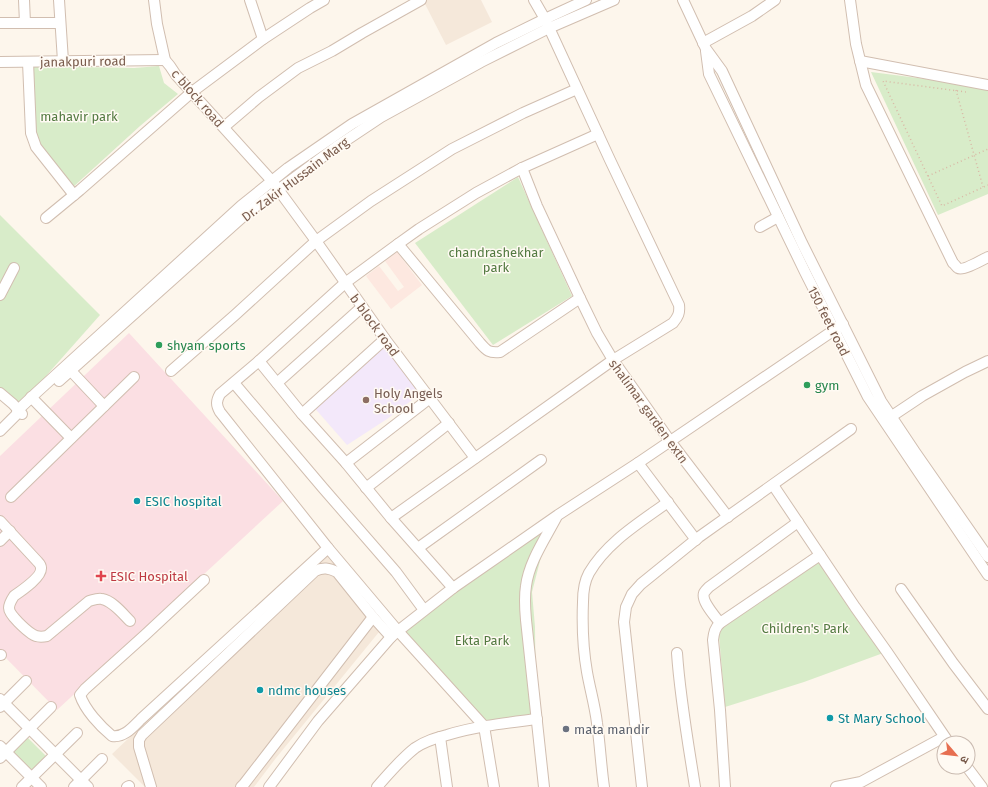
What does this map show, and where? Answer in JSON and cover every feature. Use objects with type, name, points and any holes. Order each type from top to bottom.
[{"type":"street","points":[[24,0],[25,23]]},
{"type":"street","points":[[59,0],[63,61]]},
{"type":"street","name":"c block road","points":[[154,0],[157,24],[165,60],[176,75],[272,181],[278,190]]},
{"type":"street","points":[[250,0],[263,38]]},
{"type":"street","points":[[46,218],[192,92],[263,38],[324,0]]},
{"type":"street","points":[[224,127],[259,97],[298,68],[421,0]]},
{"type":"street","points":[[391,518],[612,360],[673,323],[678,318],[680,312],[679,305],[547,24],[534,0]]},
{"type":"street","name":"Dr. Zakir Hussain Marg","points":[[0,431],[17,411],[34,400],[71,370],[247,213],[336,146],[381,116],[481,62],[586,0]]},
{"type":"street","name":"Dr. Zakir Hussain Marg","points":[[34,400],[241,206],[288,168],[352,124],[496,43],[614,0]]},
{"type":"street","name":"150 feet road","points":[[683,0],[704,46],[722,71],[802,243],[881,401],[888,418],[988,575]]},
{"type":"street","points":[[704,46],[775,0]]},
{"type":"street","points":[[850,0],[856,44],[866,85],[953,263],[959,269],[965,268],[988,257]]},
{"type":"street","points":[[0,22],[60,23]]},
{"type":"street","name":"150 feet road","points":[[704,46],[708,74],[868,397],[888,418],[915,452],[988,558]]},
{"type":"street","name":"janakpuri road","points":[[0,62],[165,60]]},
{"type":"street","points":[[860,61],[988,85]]},
{"type":"street","points":[[28,62],[32,133],[36,147],[74,195]]},
{"type":"street","points":[[171,371],[316,241],[371,200],[452,149],[523,113],[577,89]]},
{"type":"street","points":[[494,787],[484,726],[394,634],[220,412],[216,400],[220,394],[259,361],[345,283],[398,244],[476,193],[522,168],[598,134]]},
{"type":"street","name":"shalimar garden extn","points":[[522,168],[580,298],[597,334],[612,360],[670,441],[728,517]]},
{"type":"street","name":"b block road","points":[[278,190],[385,339],[475,458]]},
{"type":"street","points":[[760,227],[778,217]]},
{"type":"street","points":[[398,244],[485,349],[492,353],[500,352],[580,298]]},
{"type":"street","points":[[0,295],[14,268]]},
{"type":"street","points":[[277,384],[362,307]]},
{"type":"street","points":[[269,787],[318,721],[394,634],[453,588],[558,515],[638,463],[843,324]]},
{"type":"street","points":[[302,414],[385,339]]},
{"type":"street","points":[[888,418],[922,396],[988,360]]},
{"type":"street","points":[[259,361],[302,414],[453,588]]},
{"type":"street","points":[[71,370],[104,406]]},
{"type":"street","points":[[11,497],[134,377]]},
{"type":"street","points":[[234,383],[396,572],[424,610]]},
{"type":"street","points":[[0,394],[17,411]]},
{"type":"street","points":[[346,463],[430,398]]},
{"type":"street","points":[[34,400],[71,438]]},
{"type":"street","points":[[366,488],[449,424]]},
{"type":"street","points":[[642,787],[624,622],[626,607],[632,594],[641,584],[696,540],[851,429]]},
{"type":"street","points":[[418,548],[541,460]]},
{"type":"street","points":[[638,463],[696,540]]},
{"type":"street","points":[[773,485],[943,735]]},
{"type":"street","points":[[604,787],[597,723],[587,671],[582,621],[585,582],[594,565],[608,548],[620,537],[668,502]]},
{"type":"street","points":[[544,787],[525,605],[526,589],[530,571],[537,552],[558,515]]},
{"type":"street","points":[[0,521],[41,567],[41,572],[38,577],[14,596],[9,608],[14,617],[31,634],[42,637],[47,636],[89,602],[102,599],[110,602],[130,621]]},
{"type":"street","points":[[720,623],[706,603],[704,597],[704,593],[708,587],[798,522]]},
{"type":"street","points":[[0,541],[10,531]]},
{"type":"street","points":[[204,580],[80,695],[82,702],[88,711],[112,736],[117,737],[132,729],[328,548]]},
{"type":"street","points":[[725,787],[720,710],[713,640],[716,627],[820,555]]},
{"type":"street","points":[[151,787],[139,748],[139,740],[142,735],[315,571],[329,568],[336,572],[372,617],[394,634]]},
{"type":"street","points":[[901,589],[953,664],[988,709]]},
{"type":"street","points":[[244,786],[372,617]]},
{"type":"street","points":[[677,653],[679,685],[695,787]]},
{"type":"street","points":[[26,681],[1,703],[30,728],[88,787]]},
{"type":"street","points":[[41,787],[2,752],[30,728],[51,707]]},
{"type":"street","points":[[377,787],[398,763],[427,741],[484,726],[537,719]]},
{"type":"street","points":[[22,787],[77,732]]},
{"type":"street","points":[[440,737],[447,787]]},
{"type":"street","points":[[836,787],[861,782],[936,745]]},
{"type":"street","points":[[74,787],[102,759]]},
{"type":"street","points":[[973,775],[982,787]]},
{"type":"path","points":[[972,92],[882,81],[942,206],[988,186]]},
{"type":"path","points":[[956,90],[983,188]]},
{"type":"path","points":[[928,176],[988,149]]},
{"type":"shaded area","points":[[423,0],[481,0],[492,22],[446,45]]},
{"type":"shaded area","points":[[397,252],[422,285],[391,309],[366,276],[379,266],[398,291],[404,287],[385,261]]},
{"type":"shaded area","name":"ESIC Hospital","points":[[129,333],[283,501],[57,710],[0,652],[0,456]]},
{"type":"shaded area","name":"Holy Angels School","points":[[384,347],[420,394],[387,419],[347,445],[312,405]]},
{"type":"shaded area","points":[[330,550],[388,621],[254,787],[145,787],[112,754],[251,622]]},
{"type":"green space","name":"mahavir park","points":[[28,66],[134,68],[159,66],[164,83],[178,94],[140,126],[72,188],[30,140]]},
{"type":"green space","points":[[871,72],[988,87],[988,194],[938,215]]},
{"type":"green space","name":"chandrashekhar park","points":[[518,177],[572,296],[493,345],[415,243]]},
{"type":"green space","points":[[0,215],[100,315],[30,394],[12,408],[0,398]]},
{"type":"green space","name":"Ekta Park","points":[[549,526],[532,592],[535,627],[536,724],[489,727],[400,631]]},
{"type":"green space","name":"Children's Park","points":[[820,555],[886,652],[804,682],[725,707],[718,627]]},
{"type":"green space","points":[[28,738],[48,758],[30,775],[10,755]]},
{"type":"place","name":"shyam sports","points":[[159,345]]},
{"type":"place","name":"gym","points":[[807,385]]},
{"type":"place","name":"Holy Angels School","points":[[366,400]]},
{"type":"place","name":"ESIC hospital","points":[[137,501]]},
{"type":"place","name":"ESIC Hospital","points":[[101,576]]},
{"type":"place","name":"ndmc houses","points":[[260,690]]},
{"type":"place","name":"St Mary School","points":[[830,718]]},
{"type":"place","name":"mata mandir","points":[[566,729]]}]
